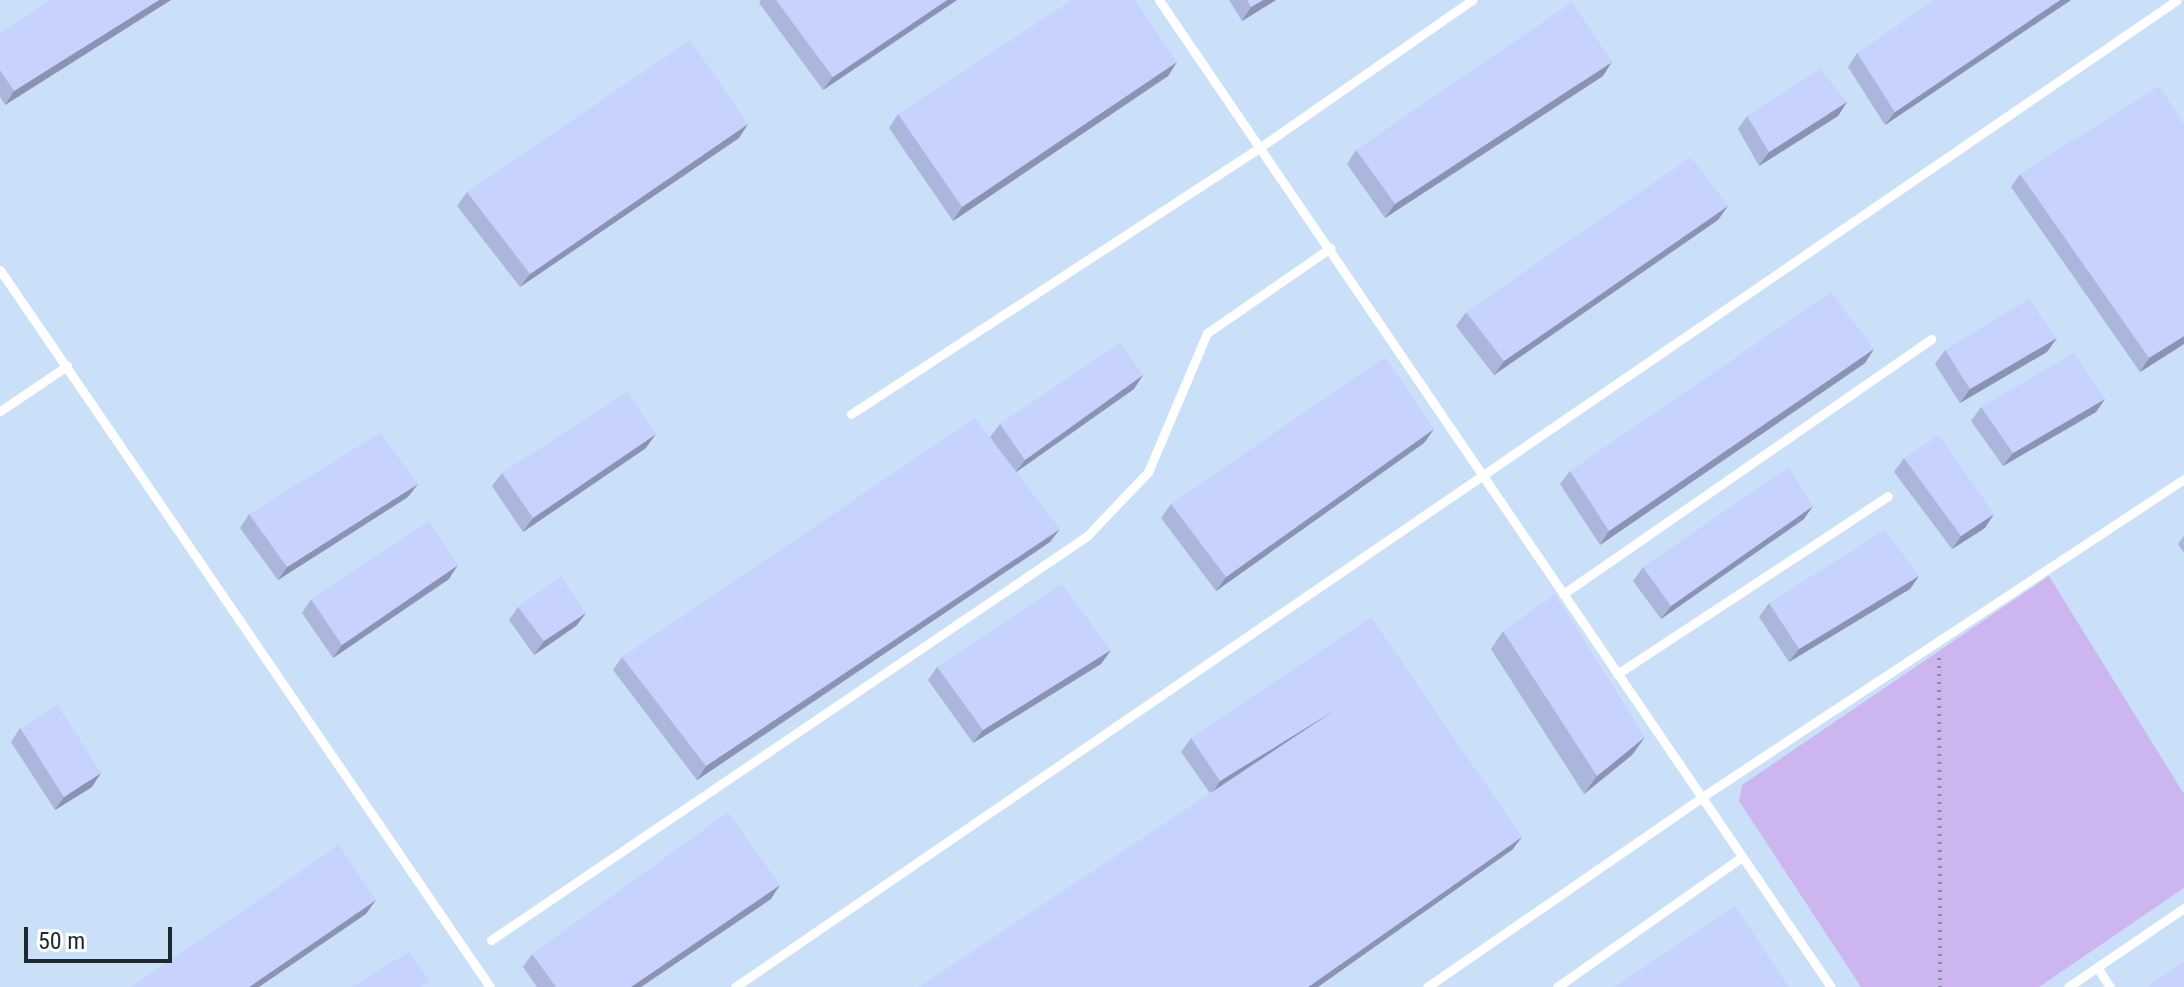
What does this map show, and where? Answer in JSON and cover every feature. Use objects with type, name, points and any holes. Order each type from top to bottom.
[{"type":"lane","points":[[1159,0],[1262,146],[1481,474],[1831,987]]},
{"type":"lane","points":[[851,414],[1262,146],[1472,0]]},
{"type":"lane","points":[[735,987],[2177,0]]},
{"type":"lane","points":[[491,940],[1087,536],[1148,472],[1207,333],[1330,248]]},
{"type":"lane","points":[[0,270],[490,987]]},
{"type":"lane","points":[[1563,594],[1931,339]]},
{"type":"lane","points":[[0,411],[67,366]]},
{"type":"lane","points":[[1427,987],[1702,797],[2184,479]]},
{"type":"lane","points":[[1617,674],[1888,496]]},
{"type":"lane","points":[[1557,987],[1742,857]]},
{"type":"lane","points":[[2068,987],[2184,908]]},
{"type":"lane","points":[[2097,967],[2110,987]]},
{"type":"path","points":[[1939,641],[1940,987]]},
{"type":"shaded area","points":[[0,0],[2184,0],[2184,987],[0,987]]},
{"type":"shaded area","points":[[2049,576],[2184,794],[2184,888],[2039,987],[1861,987],[1739,801],[1742,785]]},
{"type":"building","points":[[51,0],[159,0],[14,91],[0,70],[0,33]]},
{"type":"building","points":[[776,0],[947,0],[833,77]]},
{"type":"building","points":[[1072,0],[1135,0],[1177,62],[962,207],[898,114]]},
{"type":"building","points":[[1247,0],[1263,0],[1251,7]]},
{"type":"building","points":[[1934,0],[2060,0],[1895,112],[1857,53]]},
{"type":"building","points":[[1572,2],[1612,62],[1395,204],[1356,150]]},
{"type":"building","points":[[690,40],[748,124],[530,274],[467,192]]},
{"type":"building","points":[[1820,69],[1847,102],[1769,152],[1747,116]]},
{"type":"building","points":[[2159,86],[2184,124],[2184,336],[2149,358],[2020,174]]},
{"type":"building","points":[[1691,157],[1728,206],[1504,361],[1466,312]]},
{"type":"building","points":[[1831,292],[1874,349],[1609,531],[1570,471]]},
{"type":"building","points":[[2029,299],[2057,338],[1970,389],[1945,350]]},
{"type":"building","points":[[1120,343],[1143,375],[1025,460],[1000,424]]},
{"type":"building","points":[[2074,353],[2105,399],[2013,453],[1981,407]]},
{"type":"building","points":[[1385,357],[1434,429],[1226,577],[1171,504]]},
{"type":"building","points":[[627,392],[656,434],[533,518],[502,473]]},
{"type":"building","points":[[975,418],[1060,529],[706,766],[622,657]]},
{"type":"building","points":[[380,433],[418,484],[287,567],[249,514]]},
{"type":"building","points":[[1939,435],[1994,514],[1961,536],[1904,458]]},
{"type":"building","points":[[1789,467],[1813,506],[1671,606],[1643,567]]},
{"type":"building","points":[[429,521],[458,565],[342,645],[311,599]]},
{"type":"building","points":[[1885,530],[1919,576],[1799,649],[1769,603]]},
{"type":"building","points":[[561,576],[586,613],[544,641],[518,607]]},
{"type":"building","points":[[1062,584],[1111,650],[983,730],[937,667]]},
{"type":"building","points":[[1555,594],[1645,737],[1597,776],[1503,631]]},
{"type":"building","points":[[1371,617],[1522,837],[1308,987],[919,987],[1341,706],[1220,781],[1191,738]]},
{"type":"building","points":[[58,705],[101,773],[64,797],[20,728]]},
{"type":"building","points":[[728,812],[780,885],[631,987],[556,987],[532,954]]},
{"type":"building","points":[[339,845],[376,900],[249,987],[131,987]]},
{"type":"building","points":[[1735,906],[1789,987],[1614,987]]},
{"type":"building","points":[[409,952],[430,981],[421,987],[351,987]]},
{"type":"building","points":[[2184,961],[2184,987],[2147,987]]}]
